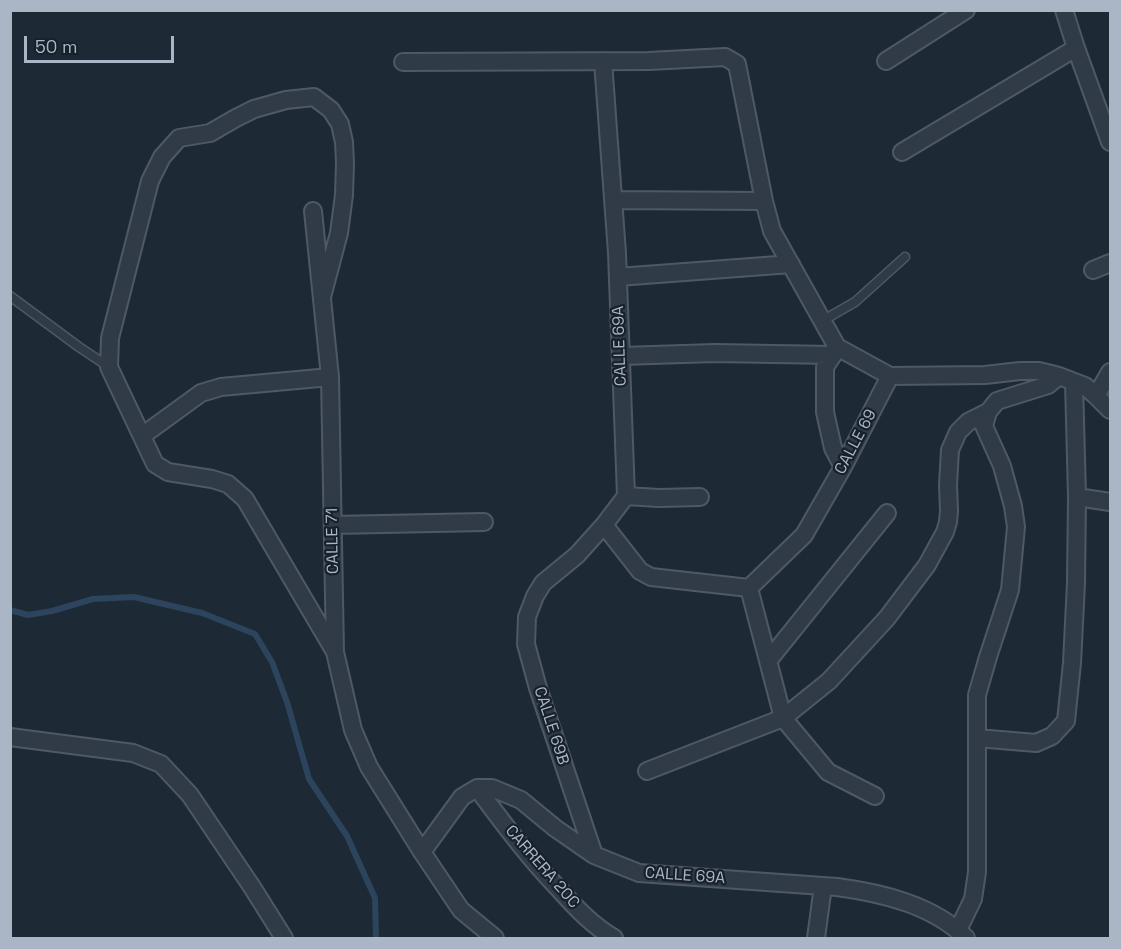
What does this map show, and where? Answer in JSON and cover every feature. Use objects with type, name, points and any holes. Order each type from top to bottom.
[{"type":"street","points":[[886,62],[966,10]]},
{"type":"street","points":[[1064,10],[1110,142]]},
{"type":"street","points":[[902,152],[1076,48]]},
{"type":"street","points":[[403,62],[649,61],[725,57],[737,64],[772,231],[822,321],[835,351]]},
{"type":"street","name":"CALLE 69A","points":[[603,61],[618,277],[626,496]]},
{"type":"street","points":[[322,297],[339,233],[344,195],[344,142],[340,124],[331,110],[314,97],[286,100],[254,109],[210,133],[178,138],[162,157],[150,181],[120,297],[110,338],[109,367],[155,464],[168,472],[228,484],[245,499],[335,652]]},
{"type":"street","points":[[613,200],[764,201]]},
{"type":"street","name":"CALLE 71","points":[[313,211],[330,376],[335,652],[353,730],[369,767],[461,910],[495,939]]},
{"type":"street","points":[[1093,270],[1110,263]]},
{"type":"street","points":[[618,277],[791,264]]},
{"type":"street","points":[[835,351],[825,368],[825,412],[833,447],[843,467]]},
{"type":"street","points":[[621,356],[835,351],[890,376],[985,375],[1039,371],[1085,386],[1110,410]]},
{"type":"street","points":[[1096,396],[1110,372]]},
{"type":"street","points":[[142,436],[201,393],[221,387],[330,376]]},
{"type":"street","name":"CALLE 69","points":[[750,588],[804,535],[843,467],[890,376]]},
{"type":"street","points":[[962,936],[973,899],[977,872],[977,695],[1010,590],[1016,527],[1002,466],[984,426],[988,412],[997,401],[1067,379]]},
{"type":"street","points":[[977,738],[1036,743],[1052,736],[1066,721],[1076,583],[1077,497],[1067,379]]},
{"type":"street","points":[[647,771],[783,718],[829,681],[887,618],[927,565],[948,522],[950,450],[958,432],[968,422],[988,412]]},
{"type":"street","points":[[700,497],[626,496],[604,525],[640,571],[651,577],[750,588],[783,718],[828,772],[875,796]]},
{"type":"street","points":[[1077,497],[1110,502]]},
{"type":"street","points":[[768,661],[886,513]]},
{"type":"street","points":[[333,525],[484,522]]},
{"type":"street","name":"CALLE 69B","points":[[594,855],[538,688],[526,644],[527,617],[543,583],[577,555],[604,525]]},
{"type":"street","points":[[10,737],[133,753],[161,764],[190,795],[284,939]]},
{"type":"street","points":[[422,852],[462,797],[477,788]]},
{"type":"street","name":"CALLE 69A","points":[[477,788],[492,788],[521,800],[555,828],[594,855],[639,873],[865,891],[912,905],[933,915],[962,936]]},
{"type":"street","name":"CARRERA 20C","points":[[477,788],[550,880],[580,912],[614,939]]},
{"type":"street","points":[[816,939],[823,886]]},
{"type":"lane","points":[[822,321],[855,302],[905,257]]},
{"type":"lane","points":[[10,296],[109,367]]},
{"type":"waterway","points":[[10,610],[28,615],[52,611],[93,599],[134,597],[202,613],[255,634],[272,662],[287,702],[309,779],[347,836],[375,898],[376,938]]}]
